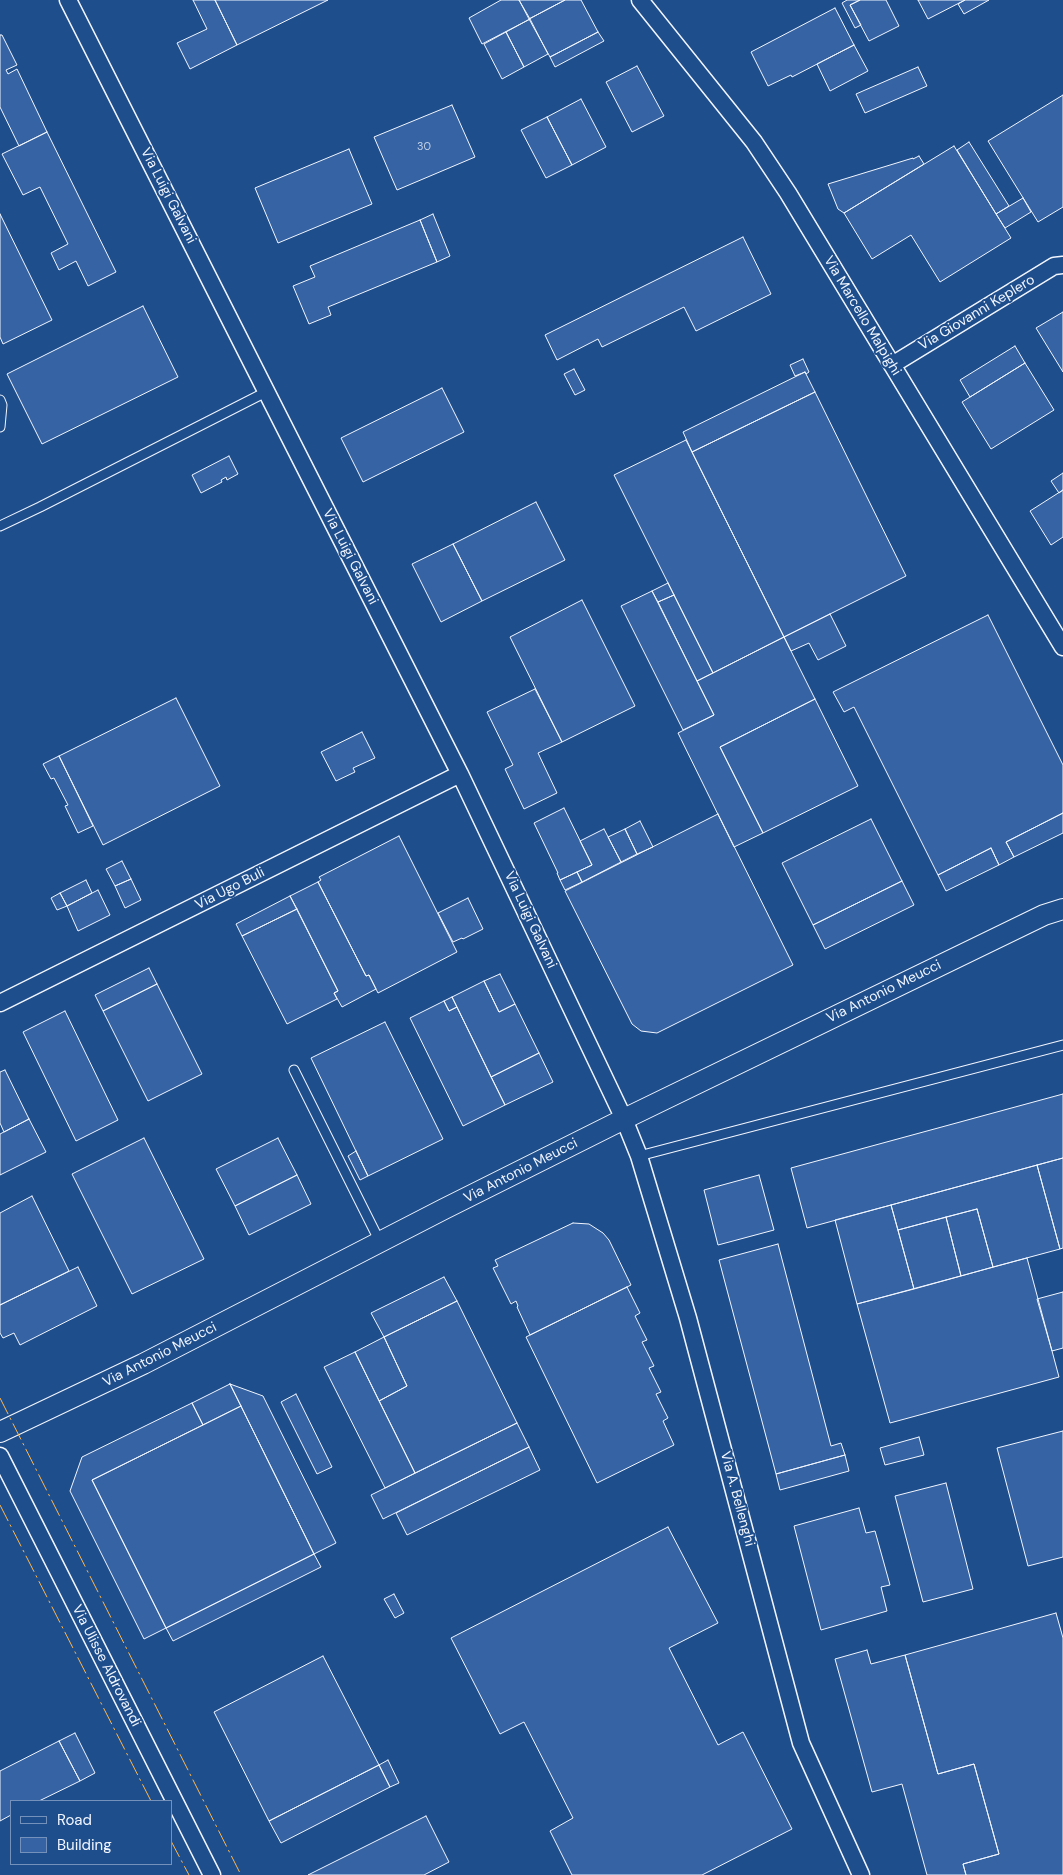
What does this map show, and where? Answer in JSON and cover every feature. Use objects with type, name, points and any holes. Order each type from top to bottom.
[{"type":"street","name":"Via Luigi Galvani","points":[[68,0],[460,774],[624,1119]]},
{"type":"street","name":"Via Marcello Malpighi","points":[[640,0],[754,142],[793,202],[1063,647]]},
{"type":"street","name":"Via Giovanni Keplero","points":[[892,365],[1054,266],[1063,265]]},
{"type":"street","name":"Via Ugo Buli","points":[[0,1003],[460,774]]},
{"type":"street","name":"Via Antonio Meucci","points":[[0,1432],[144,1364],[624,1119],[1054,912],[1063,899]]},
{"type":"street","name":"Via A. Bellenghi","points":[[624,1119],[639,1156],[688,1318],[801,1743],[861,1875]]},
{"type":"street","name":"Via Ulisse Aldrovandi","points":[[0,1456],[212,1875]]},
{"type":"lane","points":[[0,526],[266,392]]},
{"type":"lane","points":[[0,400],[2,405],[0,428]]},
{"type":"lane","points":[[639,1156],[1063,1045]]},
{"type":"lane","points":[[294,1070],[380,1242]]},
{"type":"building","points":[[193,0],[215,0],[237,45],[190,69],[177,43],[207,29]]},
{"type":"building","points":[[215,0],[328,0],[237,45]]},
{"type":"building","points":[[501,0],[519,0],[530,19],[482,44],[469,18]]},
{"type":"building","points":[[519,0],[565,0],[529,19]]},
{"type":"building","points":[[565,0],[581,0],[598,32],[550,57],[529,19]]},
{"type":"building","points":[[847,0],[860,0],[850,5],[861,25],[855,28],[842,3]]},
{"type":"building","points":[[860,0],[886,0],[899,26],[869,41],[850,5]]},
{"type":"building","points":[[918,0],[965,0],[928,19]]},
{"type":"building","points":[[965,0],[989,0],[964,14],[958,4]]},
{"type":"building","points":[[835,8],[854,45],[792,77],[791,75],[768,86],[751,52]]},
{"type":"building","points":[[530,19],[548,54],[524,67],[506,32]]},
{"type":"building","points":[[506,32],[524,67],[502,79],[484,44]]},
{"type":"building","points":[[598,32],[604,41],[555,67],[550,57]]},
{"type":"building","points":[[0,35],[2,35],[17,65],[6,70],[8,74],[17,69],[47,132],[19,146],[0,107]]},
{"type":"building","points":[[854,45],[868,71],[830,91],[817,64]]},
{"type":"building","points":[[637,66],[664,116],[632,132],[606,82]]},
{"type":"building","points":[[918,67],[927,86],[865,113],[856,94]]},
{"type":"building","points":[[1063,95],[1063,207],[1038,222],[988,141]]},
{"type":"building","points":[[581,99],[606,147],[572,165],[547,117]]},
{"type":"building","points":[[452,105],[475,157],[397,190],[374,137]]},
{"type":"building","points":[[547,117],[572,165],[546,178],[521,130]]},
{"type":"building","points":[[47,132],[116,272],[88,286],[76,261],[59,270],[51,253],[68,244],[40,187],[23,195],[2,154]]},
{"type":"building","points":[[969,142],[1009,206],[996,214],[957,150]]},
{"type":"building","points":[[954,146],[1011,238],[940,282],[911,235],[872,259],[844,213]]},
{"type":"building","points":[[349,149],[372,204],[278,243],[255,188]]},
{"type":"building","points":[[919,156],[924,164],[844,213],[838,209],[828,184]]},
{"type":"building","points":[[1023,198],[1031,212],[1005,228],[996,214]]},
{"type":"building","points":[[0,214],[52,320],[3,344],[0,337]]},
{"type":"building","points":[[433,214],[450,256],[437,262],[420,220]]},
{"type":"building","points":[[420,220],[437,262],[328,307],[331,315],[309,324],[293,286],[315,277],[310,266]]},
{"type":"building","points":[[743,237],[771,294],[696,331],[684,307],[602,347],[598,339],[557,360],[545,335]]},
{"type":"building","points":[[143,306],[178,377],[42,444],[7,374]]},
{"type":"building","points":[[1063,312],[1063,372],[1036,328]]},
{"type":"building","points":[[1015,346],[1025,363],[970,397],[960,380]]},
{"type":"building","points":[[803,359],[809,372],[795,376],[790,365]]},
{"type":"building","points":[[1025,363],[1054,410],[991,449],[962,402]]},
{"type":"building","points":[[574,369],[585,390],[575,395],[564,374]]},
{"type":"building","points":[[805,372],[815,392],[692,452],[683,432]]},
{"type":"building","points":[[442,388],[464,432],[363,482],[341,438]]},
{"type":"building","points":[[815,392],[906,576],[784,637],[692,452]]},
{"type":"building","points":[[686,440],[784,637],[713,673],[614,475]]},
{"type":"building","points":[[229,456],[238,474],[227,480],[226,477],[221,480],[222,482],[201,493],[192,475]]},
{"type":"building","points":[[1063,473],[1063,490],[1059,493],[1051,481]]},
{"type":"building","points":[[1063,490],[1063,537],[1051,545],[1030,511]]},
{"type":"building","points":[[536,502],[565,560],[482,601],[453,544]]},
{"type":"building","points":[[453,544],[482,601],[441,622],[412,564]]},
{"type":"building","points":[[668,583],[674,595],[658,602],[652,591]]},
{"type":"building","points":[[652,591],[714,715],[683,730],[621,606]]},
{"type":"building","points":[[674,595],[713,673],[697,681],[658,602]]},
{"type":"building","points":[[582,600],[635,706],[562,742],[510,637]]},
{"type":"building","points":[[830,614],[846,646],[818,660],[809,643],[791,651],[784,637]]},
{"type":"building","points":[[988,615],[1063,765],[1063,813],[1006,842],[1014,857],[999,865],[991,848],[938,875],[854,707],[844,712],[833,692]]},
{"type":"building","points":[[784,637],[815,699],[720,747],[763,833],[734,847],[678,733],[714,715],[697,681]]},
{"type":"building","points":[[535,689],[562,742],[538,753],[557,793],[524,809],[505,769],[513,765],[487,712]]},
{"type":"building","points":[[176,698],[220,786],[103,845],[59,756]]},
{"type":"building","points":[[815,699],[858,786],[763,833],[720,747]]},
{"type":"building","points":[[362,732],[375,758],[353,768],[355,772],[336,781],[321,752]]},
{"type":"building","points":[[59,756],[93,826],[78,833],[65,806],[68,805],[54,778],[51,779],[43,764]]},
{"type":"building","points":[[564,808],[592,865],[560,880],[534,823]]},
{"type":"building","points":[[1063,813],[1063,833],[1014,857],[1006,842]]},
{"type":"building","points":[[718,814],[793,965],[657,1033],[641,1031],[632,1024],[565,891]]},
{"type":"building","points":[[871,819],[902,881],[813,925],[782,863]]},
{"type":"building","points":[[640,821],[653,847],[637,854],[625,829]]},
{"type":"building","points":[[604,829],[621,862],[582,882],[577,872],[592,865],[580,841]]},
{"type":"building","points":[[625,829],[637,854],[621,862],[608,837]]},
{"type":"building","points":[[399,836],[457,952],[378,993],[369,975],[366,976],[318,882],[321,880],[319,877]]},
{"type":"building","points":[[991,848],[999,865],[946,891],[938,875]]},
{"type":"building","points":[[122,861],[131,879],[115,886],[106,869]]},
{"type":"building","points":[[577,872],[582,882],[565,890],[560,880]]},
{"type":"building","points":[[131,879],[141,900],[125,908],[115,886]]},
{"type":"building","points":[[86,880],[92,893],[67,906],[60,893]]},
{"type":"building","points":[[902,881],[914,905],[825,949],[813,925]]},
{"type":"building","points":[[318,882],[366,976],[369,975],[376,989],[342,1007],[334,993],[338,991],[290,896]]},
{"type":"building","points":[[98,890],[110,915],[78,931],[67,906]]},
{"type":"building","points":[[60,893],[67,906],[57,910],[51,898]]},
{"type":"building","points":[[290,896],[297,909],[242,936],[236,924]]},
{"type":"building","points":[[468,898],[483,929],[453,942],[438,913]]},
{"type":"building","points":[[297,909],[338,991],[334,993],[337,999],[287,1024],[242,936]]},
{"type":"building","points":[[149,968],[157,984],[103,1011],[95,995]]},
{"type":"building","points":[[500,974],[515,1004],[499,1012],[484,981]]},
{"type":"building","points":[[484,981],[499,1012],[515,1004],[539,1053],[491,1077],[452,997]]},
{"type":"building","points":[[157,984],[202,1074],[148,1101],[103,1011]]},
{"type":"building","points":[[452,997],[457,1007],[449,1011],[444,1001]]},
{"type":"building","points":[[444,1001],[449,1011],[457,1007],[505,1105],[463,1126],[410,1018]]},
{"type":"building","points":[[65,1011],[118,1120],[76,1141],[23,1032]]},
{"type":"building","points":[[385,1022],[443,1139],[368,1176],[311,1058]]},
{"type":"building","points":[[539,1053],[553,1082],[505,1105],[491,1077]]},
{"type":"building","points":[[5,1070],[29,1119],[4,1132],[0,1123],[0,1072]]},
{"type":"building","points":[[1063,1094],[1063,1158],[807,1228],[791,1168]]},
{"type":"building","points":[[29,1119],[46,1152],[0,1175],[0,1134]]},
{"type":"building","points":[[144,1138],[204,1259],[132,1294],[72,1174]]},
{"type":"building","points":[[278,1138],[297,1175],[235,1206],[216,1169]]},
{"type":"building","points":[[356,1151],[368,1176],[360,1180],[348,1156]]},
{"type":"building","points":[[1063,1158],[1063,1248],[1060,1249],[1037,1165]]},
{"type":"building","points":[[1037,1165],[1060,1249],[993,1267],[977,1209],[898,1230],[891,1205]]},
{"type":"building","points":[[297,1175],[311,1204],[249,1235],[235,1206]]},
{"type":"building","points":[[759,1175],[774,1230],[718,1245],[704,1190]]},
{"type":"building","points":[[32,1196],[69,1271],[0,1305],[0,1213]]},
{"type":"building","points":[[891,1205],[914,1289],[857,1304],[835,1220]]},
{"type":"building","points":[[977,1209],[993,1267],[961,1276],[946,1217]]},
{"type":"building","points":[[946,1217],[961,1276],[914,1289],[898,1230]]},
{"type":"building","points":[[573,1223],[589,1224],[603,1233],[609,1240],[631,1285],[530,1335],[516,1301],[511,1304],[493,1268],[498,1266],[495,1260]]},
{"type":"building","points":[[778,1244],[831,1446],[841,1443],[845,1455],[776,1474],[719,1260]]},
{"type":"building","points":[[1027,1258],[1059,1377],[890,1423],[857,1304]]},
{"type":"building","points":[[78,1267],[97,1306],[20,1345],[14,1333],[3,1338],[0,1333],[0,1305]]},
{"type":"building","points":[[444,1277],[457,1301],[384,1337],[371,1313]]},
{"type":"building","points":[[627,1287],[640,1313],[635,1316],[647,1340],[642,1342],[654,1366],[649,1368],[661,1392],[656,1394],[668,1418],[663,1421],[674,1445],[597,1483],[526,1337]]},
{"type":"building","points":[[1063,1292],[1063,1348],[1052,1351],[1037,1299]]},
{"type":"building","points":[[457,1301],[517,1423],[415,1473],[379,1401],[407,1386],[384,1337]]},
{"type":"building","points":[[384,1337],[407,1386],[379,1401],[355,1352]]},
{"type":"building","points":[[355,1352],[415,1473],[385,1488],[324,1367]]},
{"type":"building","points":[[230,1384],[241,1406],[203,1425],[192,1403]]},
{"type":"building","points":[[230,1384],[263,1396],[336,1543],[314,1554]]},
{"type":"building","points":[[296,1394],[332,1467],[317,1474],[281,1402]]},
{"type":"building","points":[[192,1403],[203,1425],[92,1480],[166,1628],[144,1639],[70,1491],[82,1457]]},
{"type":"building","points":[[241,1406],[314,1554],[166,1628],[92,1480]]},
{"type":"building","points":[[517,1423],[529,1447],[383,1519],[371,1495]]},
{"type":"building","points":[[1063,1431],[1063,1557],[1028,1566],[997,1448]]},
{"type":"building","points":[[919,1437],[924,1455],[885,1465],[880,1448]]},
{"type":"building","points":[[529,1447],[540,1470],[407,1535],[396,1513]]},
{"type":"building","points":[[845,1455],[849,1471],[780,1490],[776,1474]]},
{"type":"building","points":[[946,1483],[973,1589],[923,1602],[895,1496]]},
{"type":"building","points":[[859,1508],[866,1533],[875,1531],[890,1585],[881,1587],[887,1611],[821,1630],[794,1526]]},
{"type":"building","points":[[668,1527],[718,1623],[669,1648],[718,1745],[743,1732],[792,1829],[702,1875],[572,1875],[550,1831],[573,1818],[524,1722],[500,1734],[451,1638]]},
{"type":"building","points":[[314,1554],[321,1567],[173,1641],[166,1628]]},
{"type":"building","points":[[394,1594],[404,1613],[395,1618],[384,1599]]},
{"type":"building","points":[[1056,1613],[1063,1638],[1063,1875],[966,1875],[963,1864],[999,1854],[974,1764],[938,1774],[905,1655]]},
{"type":"building","points":[[867,1650],[871,1664],[905,1655],[938,1774],[974,1764],[999,1854],[963,1864],[966,1875],[927,1875],[902,1784],[872,1792],[835,1659]]},
{"type":"building","points":[[323,1656],[379,1765],[269,1821],[214,1712]]},
{"type":"building","points":[[75,1733],[95,1773],[80,1781],[59,1741]]},
{"type":"building","points":[[59,1741],[80,1781],[41,1800],[10,1800],[10,1816],[0,1821],[0,1771]]},
{"type":"building","points":[[388,1760],[399,1783],[390,1787],[379,1765]]},
{"type":"building","points":[[379,1765],[390,1787],[281,1843],[269,1821]]},
{"type":"building","points":[[426,1816],[449,1862],[424,1875],[308,1875]]},
{"type":"power","points":[[0,1398],[241,1875]]},
{"type":"power","points":[[0,1505],[150,1800]]},
{"type":"power","points":[[172,1843],[189,1875]]}]
